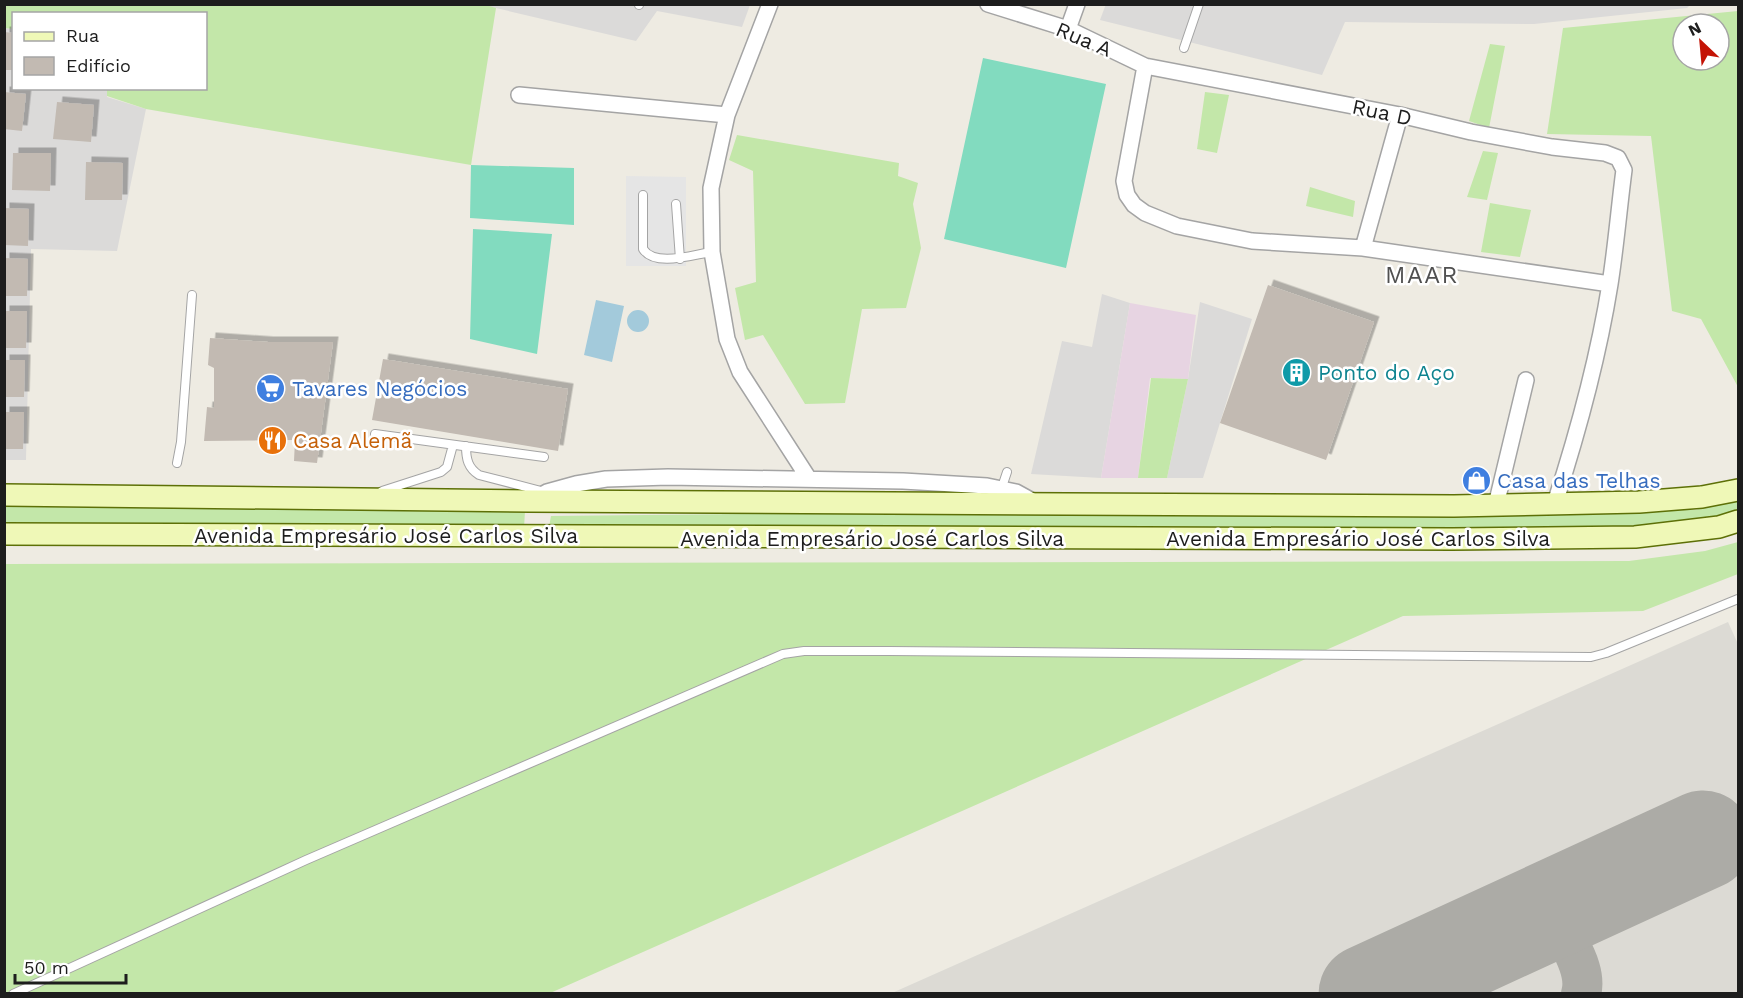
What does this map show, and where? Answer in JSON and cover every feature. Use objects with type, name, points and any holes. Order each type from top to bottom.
[{"type":"main road","name":"Avenida Empresário José Carlos Silva","points":[[4,495],[354,499],[539,498],[716,502],[1496,505],[1639,502],[1702,497],[1738,490]]},
{"type":"main road","points":[[536,536],[533,524],[539,498]]},
{"type":"main road","name":"Avenida Empresário José Carlos Silva","points":[[4,534],[1085,539],[1635,537],[1719,527],[1738,521]]},
{"type":"street","points":[[770,4],[727,115],[711,188],[712,252],[727,339],[740,372],[809,479]]},
{"type":"street","name":"Rua A","points":[[988,4],[1068,29],[1145,66]]},
{"type":"street","points":[[1068,29],[1077,4]]},
{"type":"street","points":[[1145,66],[1124,181],[1127,195],[1134,205],[1145,213],[1177,226],[1252,241],[1363,248],[1610,284],[1577,436],[1555,503]]},
{"type":"street","name":"Rua D","points":[[1145,66],[1400,115],[1471,132],[1552,147],[1605,153],[1618,158],[1624,170],[1610,284]]},
{"type":"street","points":[[519,95],[727,115]]},
{"type":"street","points":[[1363,248],[1400,115]]},
{"type":"street","points":[[1496,505],[1526,380]]},
{"type":"street","points":[[716,502],[717,477]]},
{"type":"street","points":[[539,498],[576,484],[606,479],[717,477],[903,481],[1002,488],[1016,492],[1036,503]]},
{"type":"lane","points":[[1184,48],[1199,4]]},
{"type":"lane","points":[[642,195],[645,252],[663,259],[680,259],[712,252]]},
{"type":"lane","points":[[676,204],[680,259]]},
{"type":"lane","points":[[177,463],[181,442],[192,295]]},
{"type":"lane","points":[[375,434],[544,457]]},
{"type":"lane","points":[[354,499],[441,472],[447,467],[453,445]]},
{"type":"lane","points":[[466,446],[471,470],[539,498]]},
{"type":"lane","points":[[1002,488],[1007,472]]},
{"type":"lane","points":[[13,993],[306,860],[783,654],[804,651],[888,651],[1591,657],[1738,599]]},
{"type":"shaded area","points":[[1106,4],[1690,5],[1687,8],[1534,24],[1345,22],[1322,75],[1100,20]]},
{"type":"shaded area","points":[[483,5],[750,5],[742,27],[657,11],[636,41]]},
{"type":"shaded area","points":[[4,28],[12,29],[12,90],[107,90],[107,97],[146,109],[117,251],[31,249],[26,460],[4,460]]},
{"type":"shaded area","points":[[626,176],[686,177],[686,266],[626,266]]},
{"type":"shaded area","points":[[1102,294],[1130,303],[1101,478],[1031,474],[1062,341],[1092,347]]},
{"type":"shaded area","points":[[1200,302],[1252,319],[1203,478],[1167,478],[1188,379]]},
{"type":"shaded area","points":[[1130,303],[1196,315],[1188,379],[1150,378],[1138,478],[1101,478]]},
{"type":"shaded area","points":[[1728,622],[1738,644],[1738,993],[892,993]]},
{"type":"green space","points":[[5,4],[483,4],[496,8],[471,165],[146,109],[107,96],[107,90],[207,90],[207,12],[12,12],[12,29],[5,28]]},
{"type":"green space","points":[[1738,11],[1738,387],[1701,319],[1672,311],[1651,136],[1547,134],[1563,28],[1671,18],[1671,72],[1731,72],[1731,12],[1728,12]]},
{"type":"green space","points":[[1490,44],[1505,46],[1489,128],[1469,121]]},
{"type":"green space","points":[[983,58],[1106,84],[1066,268],[944,239]]},
{"type":"green space","points":[[1205,92],[1229,95],[1217,153],[1197,149]]},
{"type":"green space","points":[[737,135],[899,163],[898,176],[918,183],[913,204],[921,248],[906,308],[862,309],[845,403],[805,404],[763,335],[745,340],[735,288],[756,282],[753,171],[729,160]]},
{"type":"green space","points":[[1483,151],[1498,153],[1487,200],[1467,197]]},
{"type":"green space","points":[[471,165],[574,168],[574,225],[470,218]]},
{"type":"green space","points":[[1310,187],[1355,201],[1353,217],[1306,206]]},
{"type":"green space","points":[[1490,203],[1531,210],[1520,257],[1481,252]]},
{"type":"green space","points":[[473,229],[552,234],[537,354],[470,339]]},
{"type":"green space","points":[[1151,378],[1188,379],[1167,478],[1138,478]]},
{"type":"green space","points":[[1738,496],[1738,512],[1714,521],[1544,531],[549,527],[551,516],[1040,511],[1696,510]]},
{"type":"green space","points":[[5,506],[525,511],[524,528],[5,523]]},
{"type":"green space","points":[[1738,542],[1738,574],[1643,611],[1403,616],[548,994],[5,993],[4,564],[1629,561],[1705,551]]},
{"type":"water","points":[[596,300],[624,306],[612,362],[584,355]]},
{"type":"water","points":[[638,310],[646,313],[649,321],[646,329],[638,332],[630,329],[627,321],[630,313]]},
{"type":"building","points":[[4,32],[12,33],[12,70],[4,70]]},
{"type":"building","points":[[4,92],[26,94],[22,131],[4,129]]},
{"type":"building","points":[[57,102],[94,105],[91,142],[53,139]]},
{"type":"building","points":[[13,153],[51,153],[50,191],[12,190]]},
{"type":"building","points":[[86,162],[123,163],[122,200],[85,200]]},
{"type":"building","points":[[4,208],[29,209],[28,246],[4,245]]},
{"type":"building","points":[[4,258],[28,259],[27,296],[4,296]]},
{"type":"building","name":"Ponto do Aço","points":[[1268,285],[1374,322],[1326,460],[1220,423]]},
{"type":"building","points":[[4,311],[27,311],[26,348],[4,348]]},
{"type":"building","name":"Tavares Negócios","points":[[210,338],[268,342],[333,342],[317,463],[294,461],[295,440],[204,441],[207,407],[214,408],[214,368],[208,365]]},
{"type":"building","points":[[383,359],[568,389],[558,451],[372,420]]},
{"type":"building","points":[[4,360],[25,360],[24,397],[4,397]]},
{"type":"building","points":[[4,412],[24,412],[23,449],[4,449]]},
{"type":"taxiway","points":[[1502,931],[1538,931],[1569,943],[1582,974],[1581,994]]},
{"type":"runway","points":[[1368,994],[1703,840]]},
{"type":"place","name":"Ponto do Aço","points":[[1297,372]]},
{"type":"place","name":"Tavares Negócios","points":[[271,388]]},
{"type":"place","name":"Casa Alemã","points":[[272,440]]},
{"type":"place","name":"Casa das Telhas","points":[[1476,480]]},
{"type":"district","name":"MAAR","points":[[1422,275]]}]
